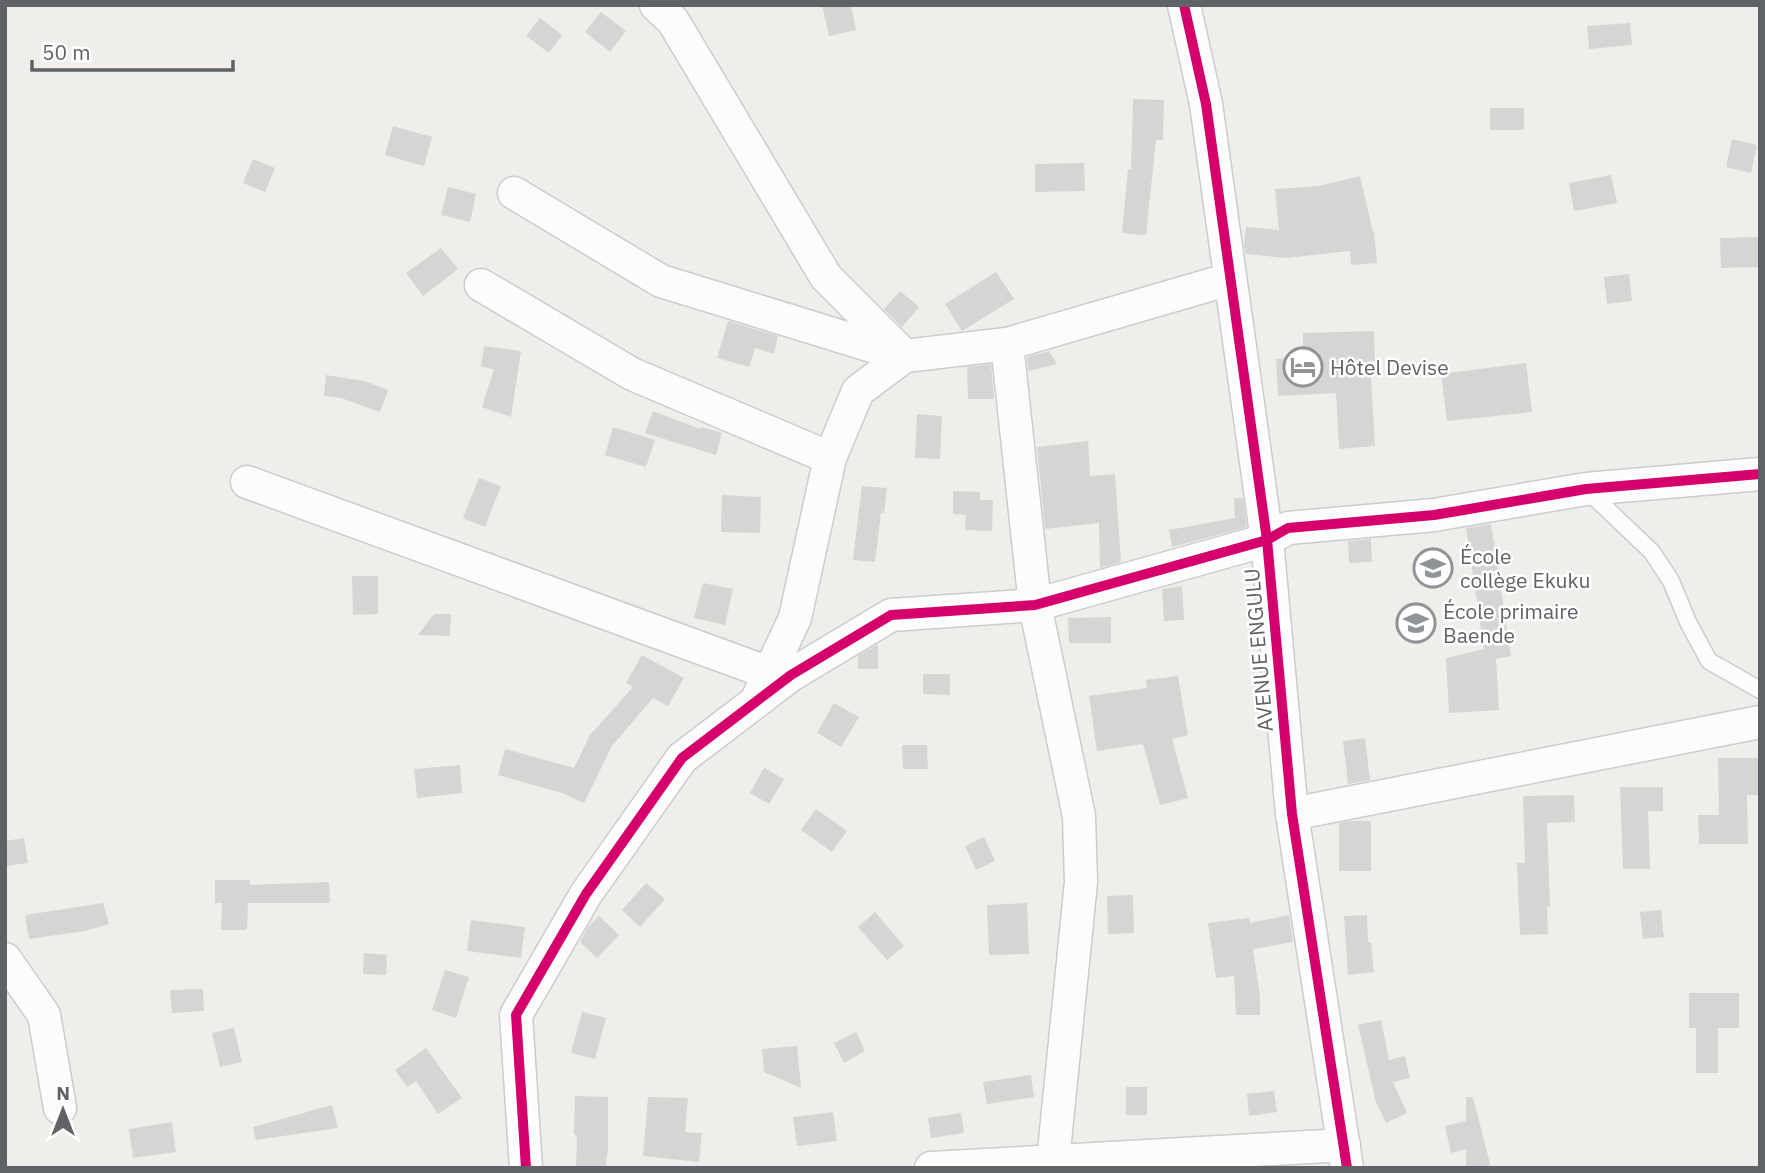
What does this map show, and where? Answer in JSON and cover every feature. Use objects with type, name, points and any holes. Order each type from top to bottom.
[{"type":"street","points":[[656,5],[673,22],[825,277],[905,356]]},
{"type":"street","name":"AVENUE ENGULU","points":[[1184,5],[1206,104],[1267,540],[1292,814],[1345,1156]]},
{"type":"street","points":[[514,193],[661,281],[905,356],[1007,344],[1230,279]]},
{"type":"street","points":[[481,285],[632,374],[830,457]]},
{"type":"street","points":[[1007,344],[1035,605],[1079,816],[1081,881],[1053,1161]]},
{"type":"street","points":[[756,701],[794,618],[830,457],[858,391],[905,356]]},
{"type":"street","points":[[526,1168],[516,1015],[586,894],[682,758],[791,675],[891,615],[1035,605],[1267,540],[1288,527],[1434,515],[1586,489],[1760,474]]},
{"type":"street","points":[[247,482],[769,673]]},
{"type":"street","points":[[1292,814],[1760,722]]},
{"type":"street","points":[[5,959],[44,1015],[60,1108]]},
{"type":"street","points":[[931,1168],[1053,1161],[1345,1156]]},
{"type":"lane","points":[[1586,489],[1652,552],[1671,582],[1709,661],[1760,690]]},
{"type":"building","points":[[822,5],[851,5],[856,30],[829,36]]},
{"type":"building","points":[[601,12],[626,31],[610,52],[585,32]]},
{"type":"building","points":[[540,18],[562,35],[549,53],[526,36]]},
{"type":"building","points":[[1630,23],[1632,45],[1589,49],[1587,26]]},
{"type":"building","points":[[1133,99],[1164,100],[1163,140],[1156,140],[1146,235],[1122,233],[1128,169],[1131,170]]},
{"type":"building","points":[[1490,108],[1524,108],[1524,130],[1490,130]]},
{"type":"building","points":[[393,126],[432,137],[424,166],[385,155]]},
{"type":"building","points":[[1732,139],[1757,145],[1751,173],[1726,167]]},
{"type":"building","points":[[253,159],[275,168],[265,192],[243,183]]},
{"type":"building","points":[[1084,163],[1085,191],[1035,192],[1035,164]]},
{"type":"building","points":[[1611,175],[1617,203],[1574,211],[1569,183]]},
{"type":"building","points":[[1360,176],[1374,231],[1377,263],[1351,265],[1350,251],[1286,258],[1246,254],[1246,227],[1279,230],[1275,189],[1319,186]]},
{"type":"building","points":[[448,187],[476,194],[470,222],[441,215]]},
{"type":"building","points":[[1760,237],[1760,267],[1721,268],[1720,238]]},
{"type":"building","points":[[441,248],[458,269],[423,296],[406,273]]},
{"type":"building","points":[[996,272],[1014,299],[962,331],[945,304]]},
{"type":"building","points":[[1629,274],[1632,301],[1607,304],[1604,277]]},
{"type":"building","points":[[900,291],[919,307],[902,327],[884,309]]},
{"type":"building","points":[[728,321],[778,336],[774,354],[755,348],[749,367],[717,358]]},
{"type":"building","points":[[1374,331],[1375,361],[1370,361],[1375,446],[1339,449],[1336,393],[1278,396],[1276,359],[1303,357],[1303,333]]},
{"type":"building","points":[[484,346],[521,351],[511,417],[482,407],[494,369],[481,367]]},
{"type":"building","points":[[1049,351],[1057,364],[1028,371],[1027,357]]},
{"type":"building","points":[[1526,363],[1532,412],[1447,421],[1441,374]]},
{"type":"building","points":[[991,364],[994,399],[968,399],[967,367]]},
{"type":"building","points":[[326,375],[364,381],[388,390],[380,412],[341,398],[324,396]]},
{"type":"building","points":[[653,411],[700,429],[701,427],[722,433],[716,455],[645,433]]},
{"type":"building","points":[[917,414],[942,416],[940,459],[915,458]]},
{"type":"building","points":[[613,427],[655,440],[646,467],[605,455]]},
{"type":"building","points":[[1088,441],[1090,476],[1115,474],[1121,562],[1100,568],[1099,523],[1045,529],[1037,447]]},
{"type":"building","points":[[479,478],[501,486],[485,527],[463,518]]},
{"type":"building","points":[[862,486],[887,488],[875,562],[853,560]]},
{"type":"building","points":[[953,491],[980,492],[980,500],[993,500],[992,531],[965,530],[966,515],[953,514]]},
{"type":"building","points":[[722,495],[761,497],[760,533],[721,532]]},
{"type":"building","points":[[1234,498],[1243,498],[1247,527],[1172,547],[1169,530],[1235,518]]},
{"type":"building","points":[[1491,524],[1511,656],[1496,659],[1499,710],[1449,713],[1446,658],[1484,649],[1466,528]]},
{"type":"building","points":[[1371,539],[1372,562],[1349,563],[1348,541]]},
{"type":"building","points":[[352,576],[378,576],[378,614],[353,615]]},
{"type":"building","points":[[703,583],[733,589],[725,625],[694,618]]},
{"type":"building","points":[[1182,586],[1184,620],[1164,621],[1162,589]]},
{"type":"building","points":[[434,614],[451,614],[450,636],[418,635]]},
{"type":"building","points":[[1111,617],[1111,643],[1069,643],[1068,618]]},
{"type":"building","points":[[878,644],[878,669],[858,669],[858,656]]},
{"type":"building","points":[[642,655],[684,678],[668,706],[653,698],[612,746],[584,803],[562,793],[498,775],[505,749],[574,768],[590,735],[633,687],[626,683]]},
{"type":"building","points":[[923,674],[950,674],[950,695],[923,694]]},
{"type":"building","points":[[1178,676],[1188,735],[1172,739],[1188,798],[1160,805],[1143,744],[1097,751],[1089,696],[1147,688],[1146,680]]},
{"type":"building","points":[[834,703],[859,717],[841,747],[817,733]]},
{"type":"building","points":[[1365,738],[1370,780],[1348,784],[1343,741]]},
{"type":"building","points":[[902,745],[927,745],[928,769],[903,769]]},
{"type":"building","points":[[1718,758],[1760,758],[1760,795],[1747,795],[1748,844],[1699,844],[1698,815],[1719,815]]},
{"type":"building","points":[[460,765],[462,793],[417,798],[414,769]]},
{"type":"building","points":[[764,768],[784,779],[769,804],[750,793]]},
{"type":"building","points":[[1620,787],[1663,787],[1663,811],[1648,811],[1650,869],[1623,869]]},
{"type":"building","points":[[1574,795],[1575,822],[1547,823],[1550,907],[1547,907],[1548,934],[1520,935],[1517,863],[1525,863],[1523,796]]},
{"type":"building","points":[[816,809],[847,831],[832,852],[801,830]]},
{"type":"building","points":[[1371,821],[1371,871],[1339,871],[1339,823]]},
{"type":"building","points":[[984,837],[995,861],[976,870],[965,846]]},
{"type":"building","points":[[24,838],[28,863],[5,866],[5,841]]},
{"type":"building","points":[[215,880],[250,880],[250,885],[329,882],[330,903],[248,903],[247,930],[221,930],[222,903],[215,903]]},
{"type":"building","points":[[646,883],[665,899],[640,927],[622,910]]},
{"type":"building","points":[[1133,895],[1134,933],[1108,934],[1107,896]]},
{"type":"building","points":[[103,903],[109,924],[85,931],[29,939],[25,915]]},
{"type":"building","points":[[1027,903],[1029,954],[989,955],[987,905]]},
{"type":"building","points":[[1661,910],[1664,937],[1643,939],[1640,912]]},
{"type":"building","points":[[875,912],[904,946],[887,960],[858,927]]},
{"type":"building","points":[[1289,915],[1293,942],[1253,949],[1260,1015],[1236,1015],[1234,976],[1216,978],[1208,923],[1249,918],[1250,923]]},
{"type":"building","points":[[1367,915],[1368,942],[1371,942],[1374,972],[1348,975],[1344,916]]},
{"type":"building","points":[[599,916],[619,935],[597,958],[580,942],[588,927]]},
{"type":"building","points":[[471,920],[525,927],[521,958],[467,951]]},
{"type":"building","points":[[364,953],[387,955],[386,975],[363,974]]},
{"type":"building","points":[[445,970],[469,977],[456,1018],[432,1010]]},
{"type":"building","points":[[203,989],[204,1011],[172,1013],[170,990]]},
{"type":"building","points":[[1689,993],[1739,993],[1739,1028],[1718,1028],[1718,1073],[1696,1073],[1696,1028],[1689,1028]]},
{"type":"building","points":[[582,1012],[606,1018],[595,1059],[571,1053]]},
{"type":"building","points":[[1381,1020],[1389,1060],[1405,1056],[1410,1078],[1393,1082],[1407,1113],[1386,1123],[1376,1102],[1358,1025]]},
{"type":"building","points":[[234,1028],[242,1062],[220,1067],[212,1033]]},
{"type":"building","points":[[856,1032],[865,1051],[844,1063],[834,1043]]},
{"type":"building","points":[[797,1046],[801,1088],[764,1072],[762,1049]]},
{"type":"building","points":[[426,1048],[462,1098],[438,1114],[416,1081],[407,1087],[395,1070]]},
{"type":"building","points":[[1031,1075],[1034,1097],[987,1104],[983,1082]]},
{"type":"building","points":[[1126,1087],[1147,1087],[1147,1115],[1126,1115]]},
{"type":"building","points":[[1274,1091],[1277,1112],[1249,1116],[1247,1094]]},
{"type":"building","points":[[575,1096],[608,1097],[606,1168],[576,1168]]},
{"type":"building","points":[[648,1097],[688,1098],[685,1132],[702,1133],[699,1162],[643,1156]]},
{"type":"building","points":[[1466,1097],[1473,1097],[1491,1168],[1466,1168],[1466,1149],[1451,1153],[1445,1126],[1466,1121]]},
{"type":"building","points":[[332,1105],[338,1128],[256,1140],[253,1127]]},
{"type":"building","points":[[833,1112],[837,1141],[797,1146],[793,1117]]},
{"type":"building","points":[[961,1113],[964,1133],[931,1138],[928,1118]]},
{"type":"building","points":[[172,1122],[176,1152],[133,1158],[129,1129]]},
{"type":"cycle path","points":[[1184,5],[1206,104],[1267,540],[1292,814],[1347,1168]]},
{"type":"cycle path","points":[[526,1168],[516,1015],[586,894],[682,758],[791,675],[891,615],[1035,605],[1267,540],[1288,528],[1434,515],[1586,489],[1760,474]]},
{"type":"place","name":"Hôtel Devise","points":[[1303,367]]},
{"type":"place","name":"École collège Ekuku","points":[[1433,568]]},
{"type":"place","name":"École primaire Baende","points":[[1416,623]]}]
